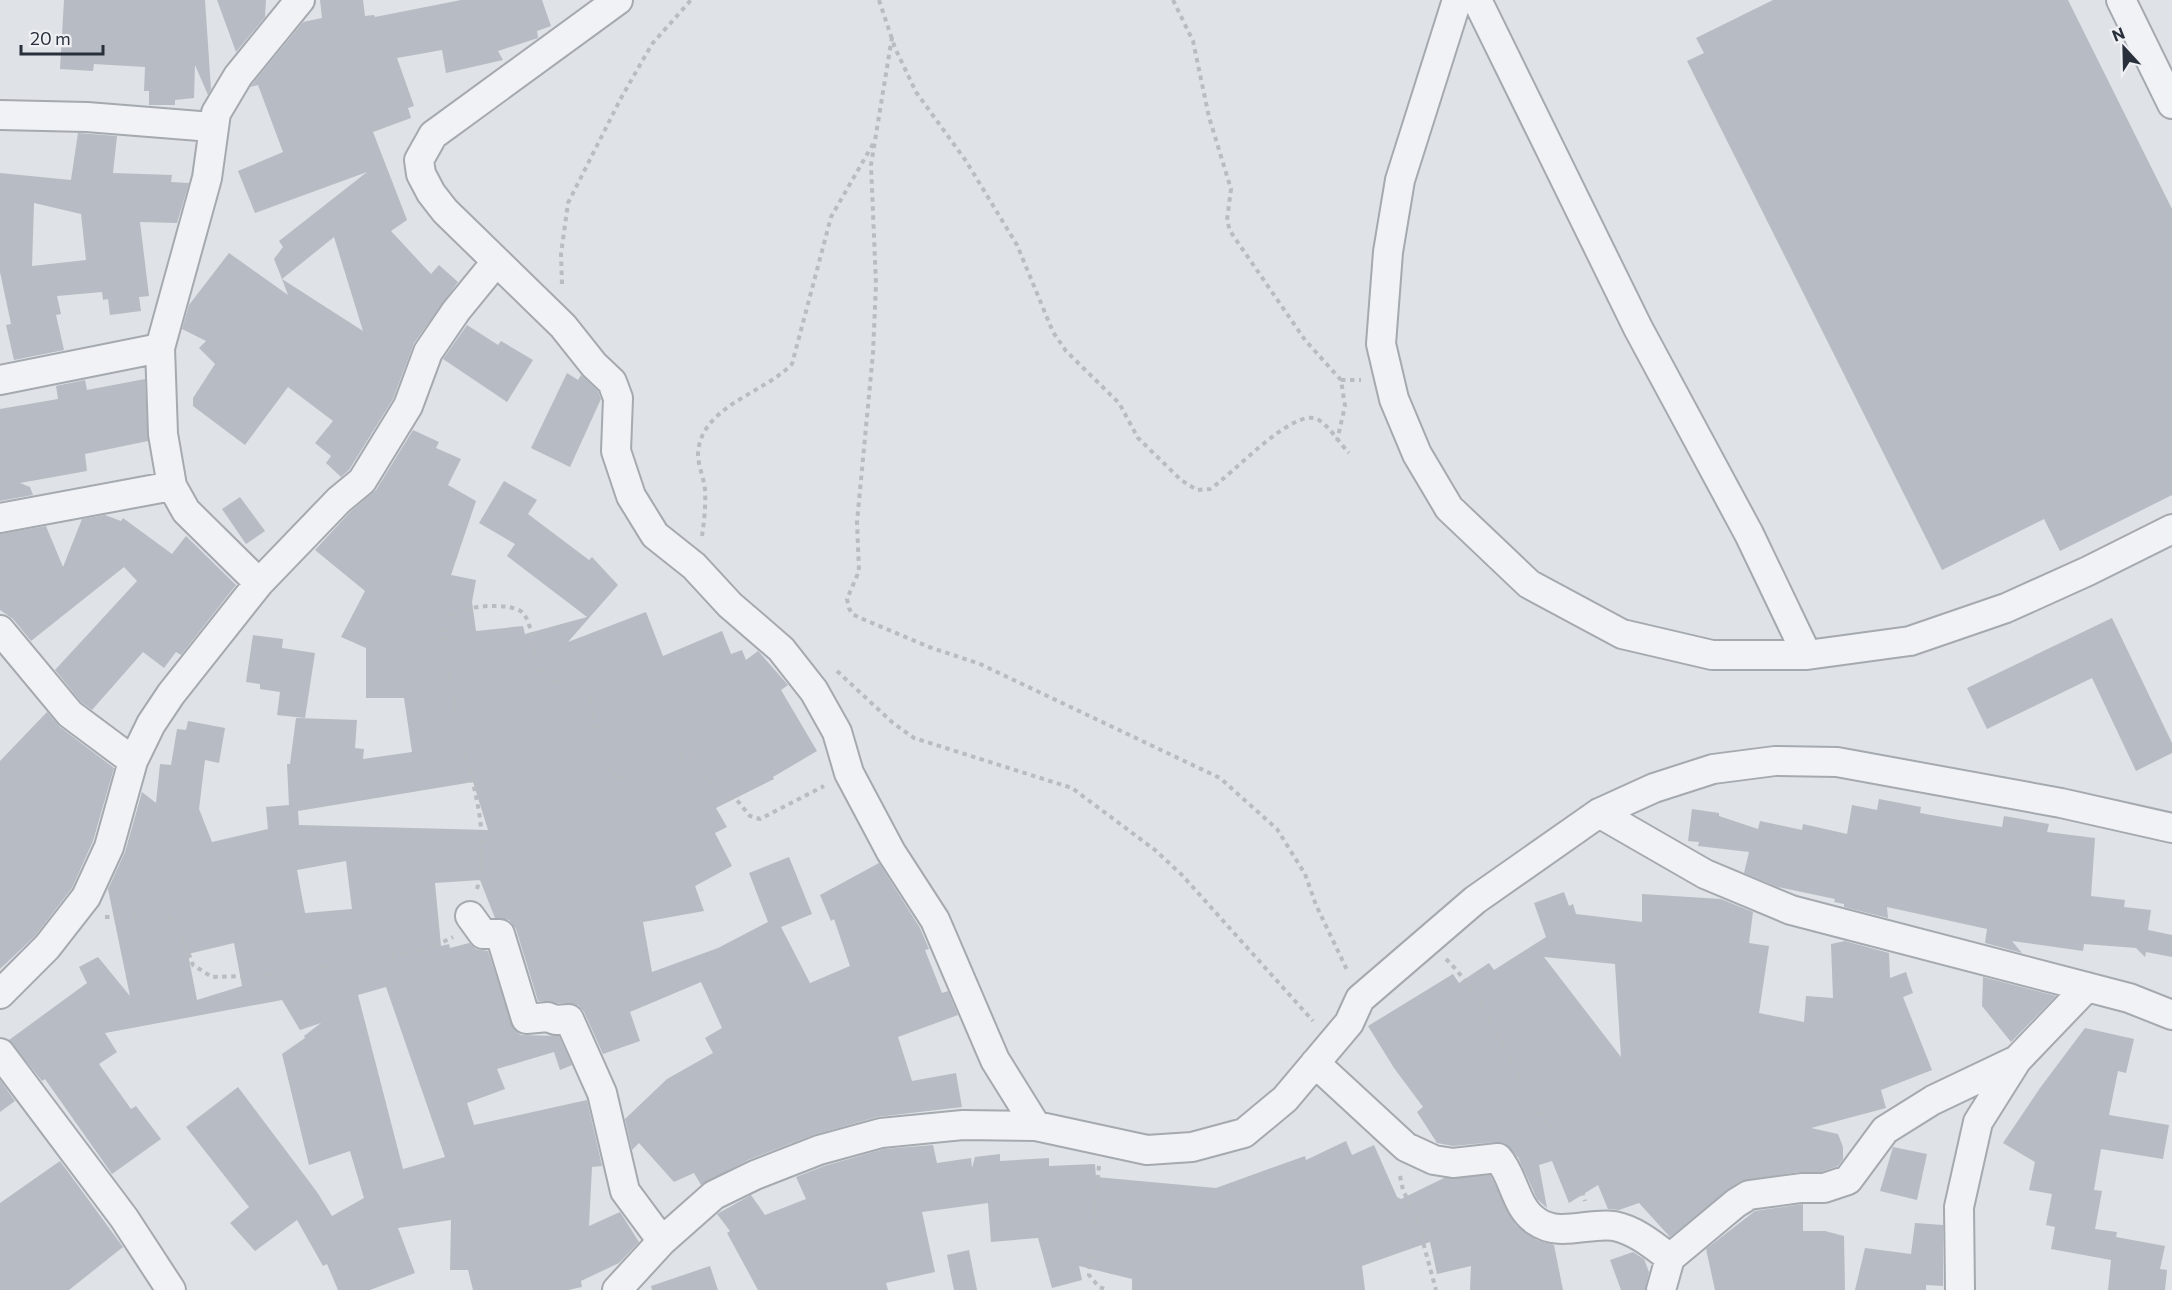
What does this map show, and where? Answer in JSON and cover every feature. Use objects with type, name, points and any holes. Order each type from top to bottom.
[{"type":"street","points":[[259,583],[186,512],[172,486],[163,434],[160,348],[207,178],[212,127],[216,113],[238,76],[300,0]]},
{"type":"street","points":[[618,0],[433,135],[419,160],[421,174],[445,211],[563,326],[594,365],[612,382],[618,398],[616,451],[631,496],[655,534],[694,566],[730,605],[781,649],[814,691],[837,732],[849,773],[891,852],[935,920],[980,1030],[1036,1126]]},
{"type":"street","points":[[1456,0],[1426,90],[1400,180],[1388,252],[1381,344],[1394,399],[1417,454],[1449,508],[1529,584],[1622,634],[1712,655],[1808,655],[1910,641],[1932,634],[2006,608],[2088,571],[2172,529]]},
{"type":"street","points":[[1478,0],[1638,328],[1749,534],[1808,655]]},
{"type":"street","points":[[2121,0],[2172,104]]},
{"type":"street","points":[[0,115],[87,117],[212,127]]},
{"type":"street","points":[[0,994],[47,946],[86,897],[109,847],[133,761],[151,724],[171,694],[259,583],[339,500],[362,481],[408,406],[428,352],[456,310],[496,262]]},
{"type":"street","points":[[0,380],[160,348]]},
{"type":"street","points":[[0,518],[172,486]]},
{"type":"street","points":[[0,630],[70,714],[133,761]]},
{"type":"street","points":[[617,1290],[662,1241],[714,1195],[755,1175],[819,1150],[881,1133],[919,1128],[1036,1126],[1147,1150],[1192,1147],[1244,1132],[1285,1099],[1349,1023],[1360,999],[1475,900],[1599,813],[1654,788],[1713,769],[1775,761],[1837,762],[2061,803],[2172,828]]},
{"type":"street","points":[[1599,813],[1705,874],[1791,910],[2129,998],[2172,1015]]},
{"type":"street","points":[[470,916],[483,934],[500,934],[526,1019],[548,1017],[555,1020],[569,1019],[602,1093],[625,1191],[662,1241]]},
{"type":"street","points":[[1960,1290],[1959,1207],[1978,1122],[2017,1060],[2087,987]]},
{"type":"street","points":[[0,1053],[124,1218],[171,1290]]},
{"type":"street","points":[[1324,1053],[1406,1147],[1434,1160],[1454,1163],[1498,1158],[1525,1210],[1536,1221],[1545,1226],[1589,1228],[1613,1226],[1646,1239],[1670,1258]]},
{"type":"street","points":[[1661,1290],[1670,1258],[1749,1196],[1801,1188],[1824,1188],[1848,1180],[1885,1130],[1933,1100],[2017,1060]]},
{"type":"path","points":[[563,326],[561,254],[568,204],[621,98],[652,44],[691,0]]},
{"type":"path","points":[[879,0],[916,92],[966,162],[1017,245],[1053,332],[1066,351],[1119,403],[1138,438],[1181,480],[1197,490],[1210,489],[1275,435],[1294,422],[1309,417],[1319,420],[1349,453]]},
{"type":"path","points":[[1173,0],[1192,41],[1209,117],[1231,189],[1227,220],[1230,231],[1305,340],[1341,380],[1345,406],[1337,441]]},
{"type":"path","points":[[892,37],[871,165],[876,284],[873,353],[856,522],[859,571],[847,599],[852,614],[929,647],[980,664],[1220,778],[1277,829],[1305,874],[1316,906],[1360,999]]},
{"type":"path","points":[[694,566],[703,536],[705,491],[698,454],[701,440],[709,424],[717,417],[781,376],[792,364],[831,217],[874,142]]},
{"type":"path","points":[[69,917],[175,918],[193,965],[212,977],[243,978],[275,975],[425,949],[456,936],[470,916],[481,874],[482,825],[454,704],[443,623],[452,612],[462,609],[513,606],[522,611],[527,620],[538,673],[543,681],[550,683],[576,678],[588,692],[606,768],[614,776],[622,778],[685,755],[694,756],[716,792],[736,799],[750,816],[760,819],[849,773]]},
{"type":"path","points":[[831,666],[892,723],[915,738],[1072,788],[1155,850],[1201,896],[1324,1053]]},
{"type":"path","points":[[1427,943],[1454,966],[1482,1009],[1563,1151],[1578,1178],[1585,1199],[1589,1228]]},
{"type":"path","points":[[1393,1134],[1403,1190],[1417,1220],[1436,1290]]},
{"type":"path","points":[[1097,1139],[1100,1176],[1089,1275],[1099,1287],[1108,1290]]},
{"type":"building","points":[[64,0],[205,0],[211,89],[208,95],[195,65],[194,98],[175,100],[175,105],[149,105],[149,91],[144,91],[145,67],[94,64],[93,71],[60,69]]},
{"type":"building","points":[[217,0],[266,0],[265,17],[236,52]]},
{"type":"building","points":[[320,0],[363,0],[365,16],[374,15],[375,17],[461,0],[542,0],[551,26],[537,31],[538,38],[498,51],[503,60],[446,73],[442,50],[397,58],[414,106],[408,108],[411,118],[373,132],[407,220],[391,231],[431,274],[439,265],[458,282],[414,343],[393,399],[349,470],[341,477],[326,463],[331,456],[315,443],[333,421],[288,387],[245,445],[193,406],[193,398],[215,364],[199,348],[206,341],[182,329],[189,305],[229,253],[288,295],[274,259],[283,247],[279,241],[367,172],[255,213],[238,171],[283,152],[258,85],[250,87],[303,22],[322,18]],"holes":[[[334,237],[363,331],[282,279]]]},
{"type":"building","points":[[1773,0],[2068,0],[2172,209],[2172,495],[2060,551],[2044,519],[1942,570],[1687,61],[1704,53],[1696,38]]},
{"type":"building","points":[[78,133],[117,136],[113,173],[172,175],[171,182],[189,183],[177,223],[140,222],[149,296],[139,297],[141,311],[110,315],[108,299],[103,300],[102,292],[57,296],[61,314],[56,315],[64,350],[14,360],[6,325],[11,324],[0,272],[0,173],[71,180]],"holes":[[[34,203],[81,214],[86,260],[32,266]]]},
{"type":"building","points":[[467,325],[498,345],[501,341],[533,360],[507,402],[443,359]]},
{"type":"building","points":[[567,373],[578,380],[581,375],[598,391],[601,399],[570,467],[531,448]]},
{"type":"building","points":[[145,379],[148,441],[85,454],[87,471],[20,483],[30,487],[33,495],[0,501],[0,409],[58,399],[56,386],[85,380],[87,390]]},
{"type":"building","points":[[413,430],[439,442],[436,448],[461,459],[448,485],[476,501],[451,575],[476,580],[472,602],[476,631],[523,626],[525,634],[587,617],[507,556],[515,544],[479,523],[504,481],[537,500],[528,514],[589,560],[592,557],[618,585],[568,642],[646,612],[663,656],[722,631],[731,654],[742,650],[746,660],[758,651],[788,685],[781,690],[817,751],[773,777],[774,779],[716,808],[727,827],[715,833],[732,866],[695,886],[704,911],[643,922],[652,972],[718,948],[768,922],[749,873],[789,857],[812,914],[781,927],[810,983],[850,966],[834,919],[831,921],[820,895],[879,863],[920,928],[929,949],[925,950],[942,993],[948,991],[958,1015],[898,1037],[912,1081],[956,1073],[962,1107],[877,1117],[813,1135],[748,1160],[701,1185],[694,1173],[674,1182],[639,1143],[632,1150],[625,1119],[667,1079],[713,1053],[705,1038],[722,1028],[701,982],[630,1012],[640,1041],[603,1054],[584,1012],[578,1005],[538,1001],[516,929],[509,920],[495,918],[480,880],[435,883],[441,946],[449,944],[450,948],[469,943],[476,949],[488,951],[514,1030],[521,1035],[559,1036],[572,1065],[560,1070],[554,1052],[497,1069],[505,1089],[467,1103],[474,1125],[587,1100],[602,1166],[592,1167],[589,1226],[620,1212],[639,1242],[619,1263],[581,1281],[582,1287],[568,1290],[473,1290],[468,1270],[450,1270],[451,1220],[398,1228],[415,1273],[370,1290],[338,1290],[327,1264],[323,1266],[297,1220],[255,1251],[230,1223],[249,1207],[186,1127],[238,1087],[317,1192],[332,1216],[364,1198],[350,1151],[309,1165],[282,1054],[321,1023],[300,1030],[282,1000],[105,1033],[117,1052],[99,1064],[131,1109],[136,1106],[161,1139],[112,1174],[45,1079],[42,1081],[9,1040],[87,983],[79,967],[98,957],[130,996],[108,889],[125,852],[142,792],[156,803],[160,764],[171,765],[177,729],[186,730],[188,721],[225,728],[219,763],[205,760],[199,809],[212,842],[268,829],[266,807],[289,805],[287,764],[290,764],[296,718],[357,720],[355,748],[364,749],[363,759],[412,752],[404,698],[366,698],[366,648],[341,637],[365,591],[315,550],[350,512],[376,490]],"holes":[[[473,782],[488,830],[299,825],[298,811]],[[346,861],[352,909],[305,913],[297,870]],[[234,943],[242,986],[197,1000],[188,954]],[[386,987],[445,1157],[403,1169],[358,995]]]},
{"type":"building","points":[[240,497],[265,531],[246,544],[222,509]]},
{"type":"building","points":[[105,515],[121,521],[123,518],[172,554],[186,536],[236,585],[181,655],[176,652],[164,668],[143,652],[92,710],[81,702],[55,670],[137,581],[124,567],[31,641],[13,619],[0,610],[0,534],[46,526],[63,567],[82,519]]},
{"type":"building","points":[[2112,618],[2172,743],[2172,753],[2136,771],[2092,678],[1987,729],[1967,688]]},
{"type":"building","points":[[253,635],[283,639],[282,648],[315,653],[305,718],[277,715],[280,692],[260,689],[260,684],[246,682]]},
{"type":"building","points":[[47,712],[60,727],[114,768],[93,841],[72,888],[35,936],[0,969],[0,761]]},
{"type":"building","points":[[1879,799],[1921,807],[1920,813],[2002,827],[2004,816],[2049,824],[2047,832],[2095,838],[2091,896],[2125,900],[2124,907],[2151,910],[2148,930],[2172,935],[2172,957],[2146,952],[2145,957],[2136,948],[2084,944],[2083,951],[2012,941],[2022,953],[1985,943],[1987,929],[1887,907],[1888,918],[1844,907],[1844,904],[1834,902],[1835,899],[1778,887],[1744,873],[1749,852],[1698,846],[1699,842],[1688,841],[1692,809],[1719,813],[1719,816],[1758,829],[1760,821],[1802,830],[1803,824],[1847,834],[1852,805],[1877,810]]},
{"type":"building","points":[[1564,892],[1569,906],[1573,904],[1576,914],[1642,922],[1642,894],[1721,899],[1753,912],[1749,943],[1769,946],[1759,1013],[1804,1022],[1806,996],[1833,998],[1831,944],[1845,941],[1889,953],[1890,978],[1906,972],[1913,993],[1903,997],[1932,1070],[1881,1090],[1886,1108],[1811,1128],[1838,1134],[1843,1147],[1843,1159],[1838,1166],[1821,1172],[1799,1172],[1741,1181],[1670,1237],[1639,1203],[1619,1210],[1608,1209],[1598,1185],[1569,1203],[1552,1161],[1539,1165],[1547,1208],[1537,1199],[1518,1157],[1505,1143],[1453,1146],[1437,1143],[1417,1112],[1423,1107],[1394,1068],[1368,1026],[1453,974],[1459,983],[1489,963],[1494,970],[1546,937],[1534,903]],"holes":[[[1544,957],[1615,964],[1621,1057]]]},
{"type":"building","points":[[1983,977],[2056,996],[2011,1042],[1982,1006]]},
{"type":"building","points":[[2085,1028],[2134,1039],[2126,1073],[2118,1071],[2109,1115],[2169,1125],[2163,1159],[2101,1149],[2094,1190],[2102,1191],[2095,1229],[2117,1232],[2116,1237],[2165,1246],[2160,1269],[2167,1270],[2165,1290],[2108,1290],[2111,1260],[2051,1249],[2055,1227],[2046,1225],[2052,1194],[2029,1190],[2035,1162],[2003,1143],[2040,1088]]},
{"type":"building","points":[[0,1080],[15,1101],[0,1112]]},
{"type":"building","points":[[1346,1141],[1352,1155],[1374,1145],[1397,1197],[1401,1199],[1444,1178],[1490,1175],[1516,1225],[1537,1240],[1554,1245],[1563,1290],[1470,1290],[1471,1266],[1437,1274],[1430,1242],[1362,1266],[1365,1290],[1132,1290],[1132,1279],[1079,1266],[1082,1280],[1052,1288],[1038,1238],[991,1242],[988,1203],[922,1212],[935,1272],[886,1283],[888,1290],[758,1290],[727,1233],[730,1231],[717,1214],[751,1195],[765,1215],[806,1199],[796,1177],[824,1166],[884,1149],[933,1145],[937,1163],[971,1158],[972,1168],[975,1157],[1000,1154],[1000,1161],[1049,1158],[1049,1166],[1095,1164],[1096,1177],[1216,1188],[1305,1156],[1306,1160]]},
{"type":"building","points":[[1893,1147],[1927,1154],[1917,1200],[1880,1191]]},
{"type":"building","points":[[60,1161],[123,1247],[69,1290],[0,1290],[0,1203]]},
{"type":"building","points":[[1803,1204],[1803,1231],[1825,1231],[1844,1236],[1845,1290],[1715,1290],[1706,1249],[1755,1211]]},
{"type":"building","points":[[1915,1223],[1943,1225],[1943,1286],[1926,1285],[1926,1290],[1855,1290],[1865,1248],[1911,1254]]},
{"type":"building","points":[[969,1250],[977,1290],[954,1290],[947,1255]]},
{"type":"building","points":[[1633,1252],[1644,1259],[1649,1272],[1645,1290],[1621,1290],[1610,1260]]},
{"type":"building","points":[[710,1266],[718,1290],[652,1290],[651,1286]]}]
